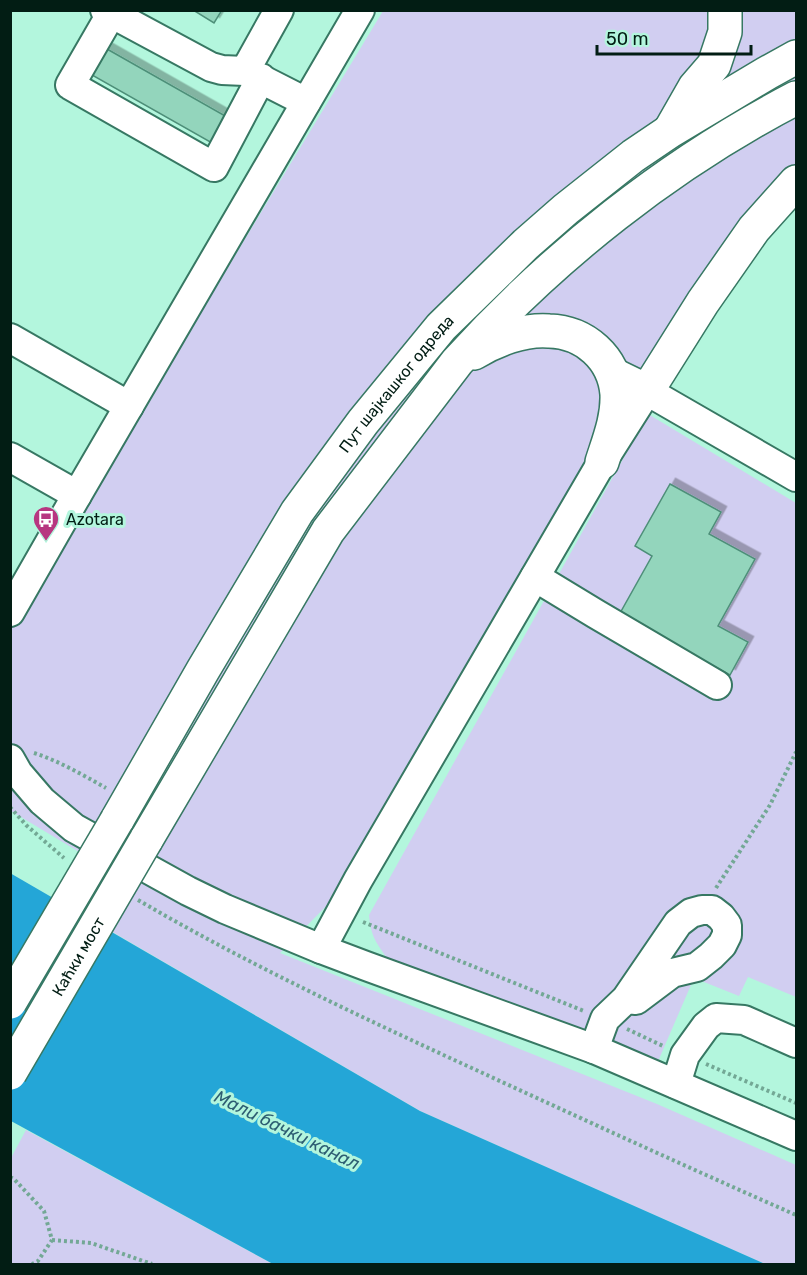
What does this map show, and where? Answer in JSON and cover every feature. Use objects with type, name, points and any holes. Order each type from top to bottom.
[{"type":"main road","points":[[670,131],[695,87],[714,65],[725,32],[725,10]]},
{"type":"main road","name":"Пут шајкашког одреда","points":[[115,807],[203,670],[297,512],[363,422],[441,327],[566,209],[633,156],[670,131],[796,57]]},
{"type":"main road","name":"Пут шајкашког одреда","points":[[146,840],[328,531],[474,343],[582,242],[639,197],[704,151],[796,98]]},
{"type":"main road","points":[[614,375],[647,391],[703,302],[754,229],[796,182]]},
{"type":"main road","points":[[457,363],[484,347],[532,332],[549,330],[565,333],[590,345],[607,361],[614,375],[617,395],[615,420],[602,462]]},
{"type":"main road","points":[[10,1002],[115,807]]},
{"type":"main road","name":"Каћки мост","points":[[10,1073],[146,840]]},
{"type":"street","points":[[279,10],[253,75],[214,167],[70,85],[108,12],[212,67],[253,75],[306,102]]},
{"type":"street","points":[[10,612],[360,10]]},
{"type":"street","points":[[10,338],[129,406]]},
{"type":"street","points":[[321,949],[602,462],[647,391],[796,477]]},
{"type":"street","points":[[10,457],[77,495]]},
{"type":"street","points":[[535,577],[717,685]]},
{"type":"street","points":[[22,756],[18,773],[42,801],[74,828],[225,909],[321,949],[594,1049],[796,1136]]},
{"type":"street","points":[[594,1049],[605,1019],[626,999],[678,923],[691,913],[702,910],[712,910],[721,917],[727,925],[727,935],[722,945],[711,956],[698,967],[672,974],[636,1000],[626,999]]},
{"type":"street","points":[[676,1084],[685,1055],[706,1026],[716,1018],[744,1020],[796,1042]]},
{"type":"path","points":[[702,910],[770,805],[796,752]]},
{"type":"path","points":[[22,756],[45,756],[87,777],[115,807]]},
{"type":"path","points":[[10,807],[26,825],[61,856],[72,862]]},
{"type":"path","points":[[134,898],[175,922],[350,1011],[622,1138],[796,1215]]},
{"type":"path","points":[[340,913],[605,1019],[796,1103]]},
{"type":"path","points":[[10,1178],[14,1179],[44,1211],[52,1240],[38,1261],[32,1264]]},
{"type":"path","points":[[52,1240],[92,1243],[152,1264]]},
{"type":"shaded area","points":[[383,11],[796,11],[796,172],[343,889],[280,953],[657,1104],[796,1165],[796,1264],[765,1264],[420,1111],[109,930],[134,885],[11,811],[10,627]]},
{"type":"shaded area","points":[[648,414],[796,503],[796,997],[748,977],[739,996],[694,978],[656,1066],[387,958],[374,938],[369,915]]},
{"type":"shaded area","points":[[26,1130],[273,1264],[11,1264],[11,1158]]},
{"type":"water","name":"Мали бачки канал","points":[[10,873],[420,1111],[765,1264],[273,1264],[11,1121]]},
{"type":"building","points":[[193,10],[222,10],[214,23]]},
{"type":"building","points":[[107,49],[227,117],[212,143],[92,75]]},
{"type":"building","points":[[670,484],[721,512],[709,534],[755,559],[718,626],[748,642],[730,675],[619,615],[652,556],[635,546]]},
{"type":"place","name":"Azotara","points":[[46,542]]}]
